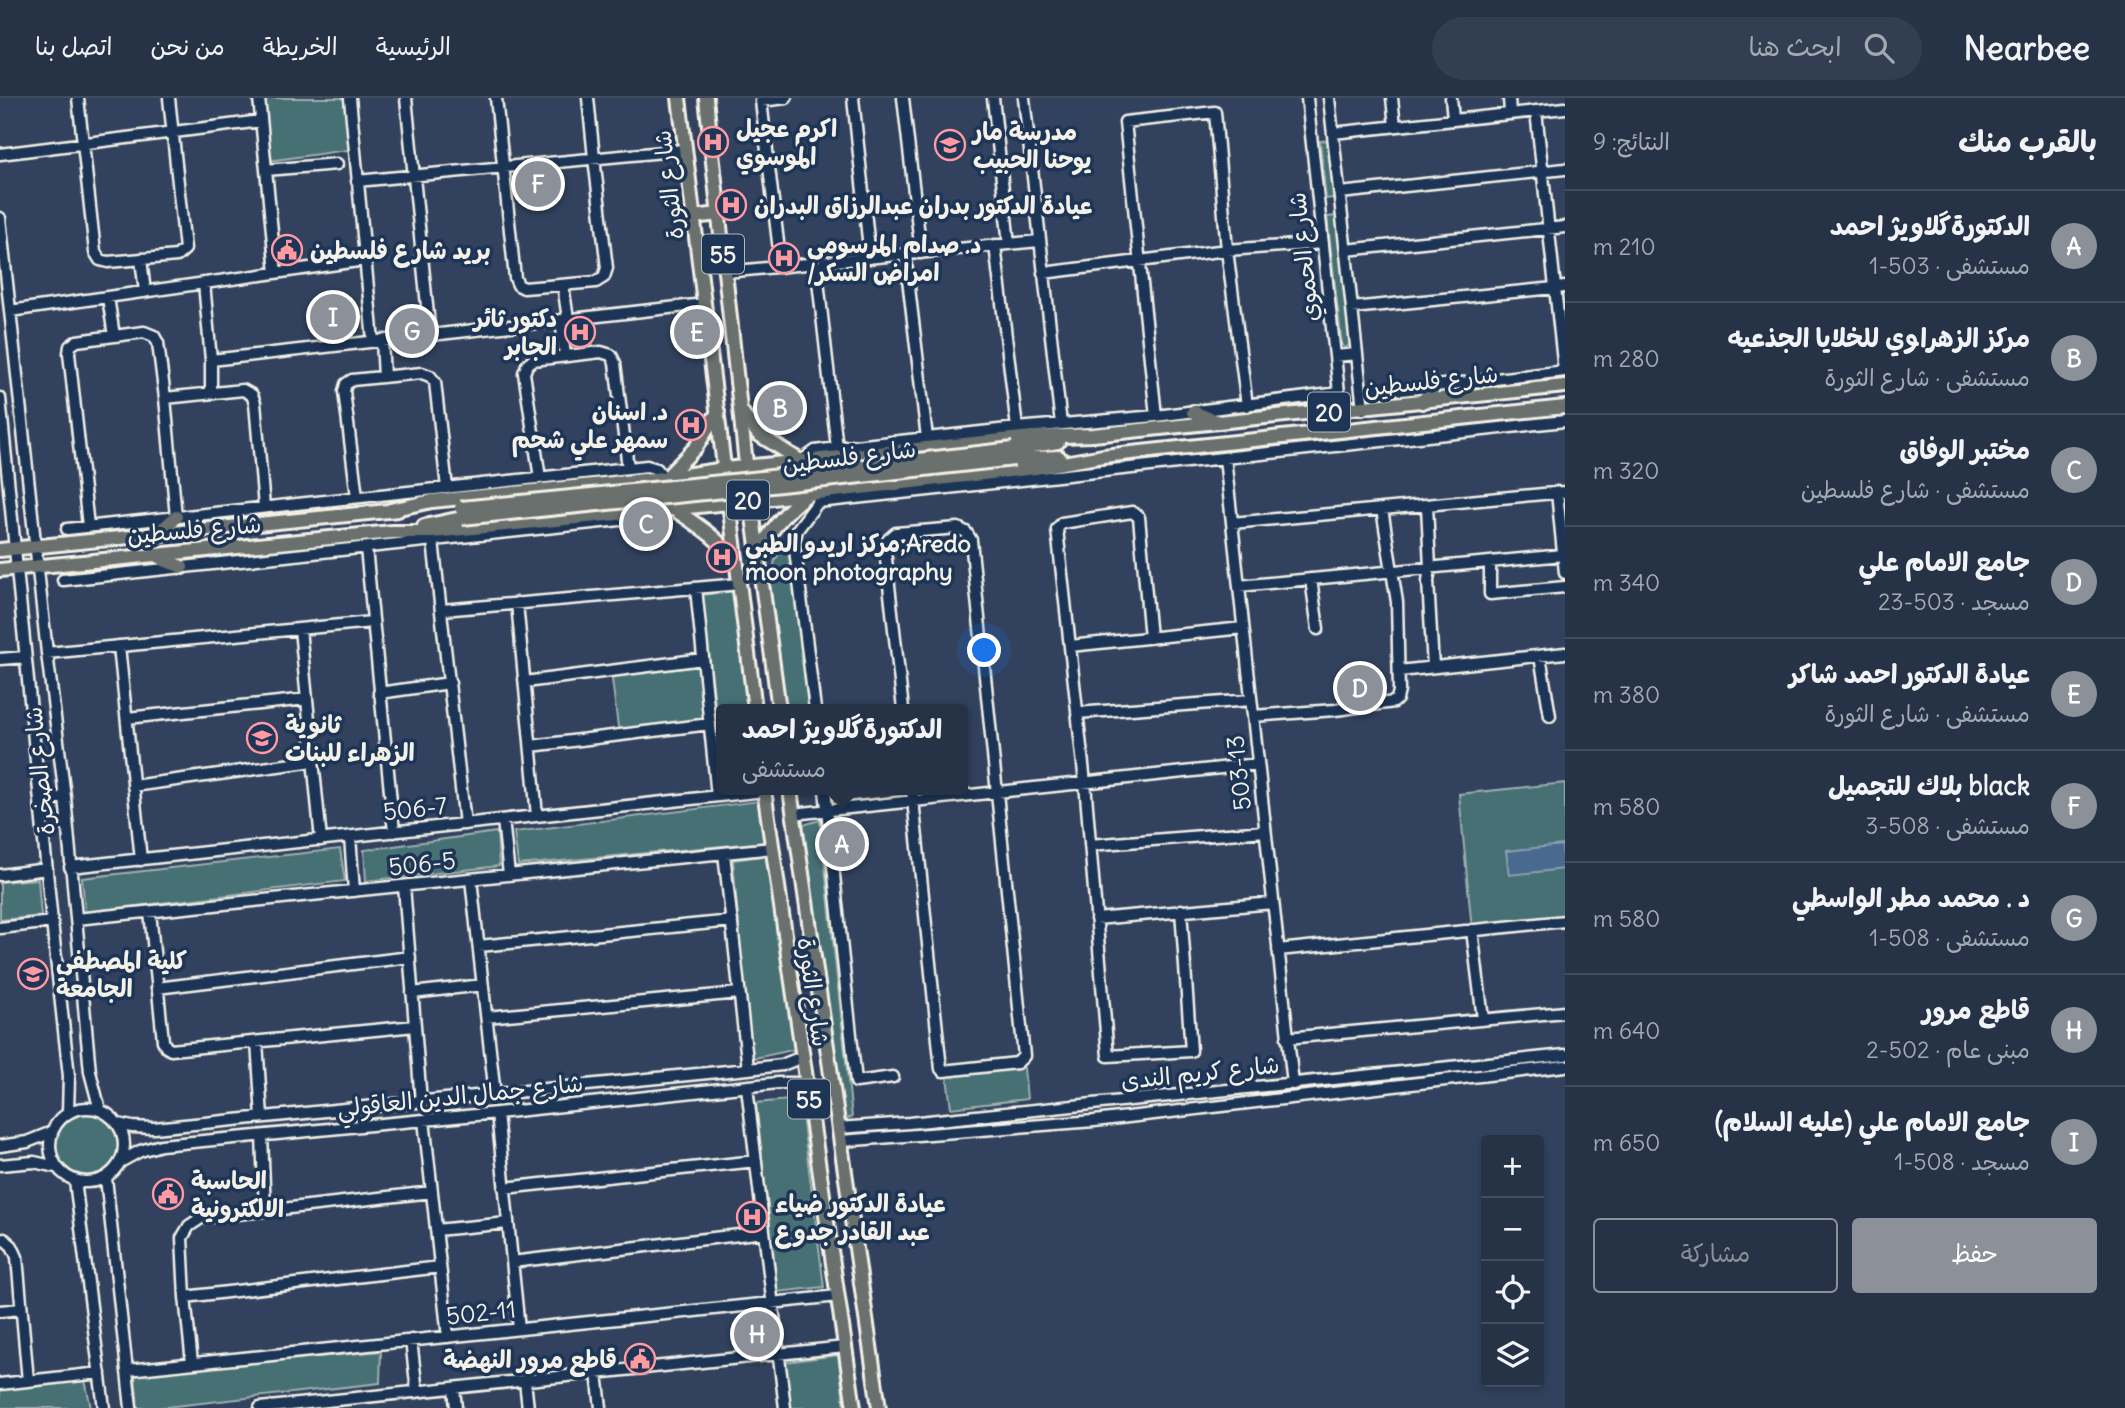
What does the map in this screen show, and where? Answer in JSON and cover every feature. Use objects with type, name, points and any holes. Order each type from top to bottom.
[{"type":"main road","name":"شارع الثورة","points":[[679,98],[725,472]]},
{"type":"main road","name":"شارع الثورة","points":[[706,98],[746,470]]},
{"type":"main road","points":[[693,217],[719,214]]},
{"type":"main road","points":[[1422,402],[1435,386]]},
{"type":"main road","name":"شارع فلسطين","points":[[0,550],[390,510],[432,502],[746,470],[801,461],[1032,437],[1093,435],[1363,409],[1565,386]]},
{"type":"main road","name":"شارع فلسطين","points":[[0,570],[392,532],[432,532],[675,510],[750,496],[814,498],[1103,456],[1565,407]]},
{"type":"main road","points":[[740,410],[758,434],[801,461]]},
{"type":"main road","points":[[665,478],[696,447],[718,411]]},
{"type":"main road","points":[[1193,412],[1220,422]]},
{"type":"main road","points":[[1398,424],[1399,438]]},
{"type":"main road","name":"شارع فلسطين","points":[[1013,454],[1093,435]]},
{"type":"main road","name":"شارع فلسطين","points":[[390,510],[462,513],[763,487],[1013,454],[1103,456]]},
{"type":"main road","points":[[750,496],[778,704]]},
{"type":"main road","points":[[758,555],[778,520],[794,505],[814,498]]},
{"type":"main road","points":[[728,499],[754,704]]},
{"type":"main road","points":[[675,510],[707,532],[726,549],[737,564]]},
{"type":"main road","name":"شارع فلسطين","points":[[392,532],[462,513]]},
{"type":"main road","points":[[148,536],[176,517]]},
{"type":"main road","points":[[154,554],[182,567]]},
{"type":"main road","name":"شارع الثورة","points":[[765,795],[854,1408]]},
{"type":"main road","name":"شارع الثورة","points":[[791,795],[879,1408]]},
{"type":"main road","points":[[786,945],[811,942]]},
{"type":"street","points":[[78,98],[95,252],[100,260],[108,262],[177,256],[185,249],[169,98]]},
{"type":"street","points":[[259,98],[276,273]]},
{"type":"street","points":[[350,98],[365,260],[384,377]]},
{"type":"street","points":[[406,98],[430,335]]},
{"type":"street","points":[[496,98],[515,278],[518,285],[524,288],[596,282],[604,277],[607,268],[593,158],[589,98]]},
{"type":"street","points":[[781,267],[761,101],[786,98]]},
{"type":"street","points":[[853,98],[870,258]]},
{"type":"street","points":[[903,98],[921,253]]},
{"type":"street","points":[[993,98],[1009,244]]},
{"type":"street","points":[[1024,98],[1038,241],[1061,424]]},
{"type":"street","name":"شارع الحموي","points":[[1307,98],[1340,411]]},
{"type":"street","name":"شارع الحموي","points":[[1329,98],[1363,409]]},
{"type":"street","points":[[1392,98],[1395,126]]},
{"type":"street","points":[[1451,98],[1453,120]]},
{"type":"street","points":[[1509,98],[1510,113]]},
{"type":"street","points":[[1333,133],[1565,107]]},
{"type":"street","points":[[1401,390],[1564,371],[1536,111]]},
{"type":"street","points":[[1156,416],[1125,122],[1214,113],[1227,250],[1247,406]]},
{"type":"street","points":[[0,154],[261,121]]},
{"type":"street","points":[[357,181],[684,150]]},
{"type":"street","points":[[266,170],[337,164]]},
{"type":"street","points":[[1340,193],[1565,169]]},
{"type":"street","name":"شارع الصخرة","points":[[0,218],[65,797],[90,1072],[100,1110]]},
{"type":"street","points":[[1346,250],[1565,227]]},
{"type":"street","points":[[726,272],[1038,241]]},
{"type":"street","points":[[1043,273],[1227,250],[1323,243]]},
{"type":"street","points":[[995,245],[1017,428]]},
{"type":"street","points":[[905,254],[927,438]]},
{"type":"street","points":[[141,259],[145,292]]},
{"type":"street","points":[[10,311],[365,260]]},
{"type":"street","points":[[816,263],[837,448]]},
{"type":"street","points":[[204,283],[211,393]]},
{"type":"street","points":[[563,285],[565,356]]},
{"type":"street","points":[[1352,308],[1565,287]]},
{"type":"street","points":[[108,297],[114,337]]},
{"type":"street","points":[[211,360],[704,304]]},
{"type":"street","points":[[88,526],[70,345],[77,341],[145,332],[154,336],[158,343],[176,517]]},
{"type":"street","points":[[540,478],[524,373],[533,360],[565,356],[601,352],[611,355],[615,363],[628,468]]},
{"type":"street","points":[[1335,356],[1357,354]]},
{"type":"street","points":[[358,497],[344,391],[346,384],[352,380],[422,373],[430,376],[435,382],[447,488]]},
{"type":"street","points":[[165,398],[243,390],[252,395],[255,403],[264,507]]},
{"type":"street","points":[[801,461],[815,451],[837,448],[1193,412],[1339,393]]},
{"type":"street","name":"شارع الصخرة","points":[[0,398],[69,1076],[68,1113]]},
{"type":"street","points":[[814,704],[794,542],[797,530],[814,498],[1225,458],[1565,421]]},
{"type":"street","name":"503-13","points":[[1225,458],[1293,1084]]},
{"type":"street","points":[[66,528],[650,466],[665,478]]},
{"type":"street","points":[[1232,523],[1561,492],[1565,573]]},
{"type":"street","points":[[1427,505],[1433,667]]},
{"type":"street","points":[[1253,716],[1335,710],[1394,702],[1397,699],[1398,618],[1382,509]]},
{"type":"street","points":[[63,580],[433,541],[675,510]]},
{"type":"street","points":[[1150,638],[1139,517],[1132,512],[1062,523],[1056,528],[1085,783],[1108,1056],[1191,1051],[1181,910]]},
{"type":"street","points":[[902,704],[885,550],[888,540],[896,533],[958,528],[966,532],[971,540],[1024,1056],[1017,1063],[943,1071],[941,1069],[912,795]]},
{"type":"street","points":[[433,541],[465,824]]},
{"type":"street","points":[[366,548],[394,832]]},
{"type":"street","points":[[1239,586],[1563,555]]},
{"type":"street","points":[[1490,562],[1490,594],[1565,587]]},
{"type":"street","points":[[1311,579],[1318,629]]},
{"type":"street","points":[[442,610],[740,584]]},
{"type":"street","points":[[696,588],[716,787]]},
{"type":"street","points":[[517,603],[537,816]]},
{"type":"street","points":[[47,653],[372,622]]},
{"type":"street","points":[[1070,646],[1243,628]]},
{"type":"street","points":[[300,629],[321,840]]},
{"type":"street","points":[[119,646],[141,860]]},
{"type":"street","points":[[1399,671],[1565,653]]},
{"type":"street","points":[[1540,656],[1550,716]]},
{"type":"street","points":[[0,659],[25,657]]},
{"type":"street","points":[[525,682],[703,659]]},
{"type":"street","points":[[379,693],[450,682]]},
{"type":"street","points":[[127,718],[307,699]]},
{"type":"street","points":[[1077,713],[1251,700]]},
{"type":"street","points":[[531,746],[709,724]]},
{"type":"street","points":[[134,786],[314,761]]},
{"type":"street","points":[[793,814],[1258,764]]},
{"type":"street","name":"506-7","points":[[70,867],[725,795]]},
{"type":"street","points":[[826,795],[856,1082],[893,1077]]},
{"type":"street","points":[[40,800],[65,797]]},
{"type":"street","points":[[503,820],[509,875]]},
{"type":"street","points":[[1090,845],[1265,831]]},
{"type":"street","points":[[350,836],[354,891]]},
{"type":"street","name":"506-5","points":[[76,919],[773,848]]},
{"type":"street","points":[[724,853],[748,1069]]},
{"type":"street","points":[[0,874],[47,869]]},
{"type":"street","points":[[471,878],[495,1095]]},
{"type":"street","points":[[404,886],[421,1102]]},
{"type":"street","points":[[1096,919],[1273,903]]},
{"type":"street","points":[[150,912],[163,1041],[166,1047],[172,1050],[415,1026]]},
{"type":"street","points":[[479,946],[732,920]]},
{"type":"street","points":[[1278,950],[1565,921]]},
{"type":"street","points":[[0,928],[52,922]]},
{"type":"street","points":[[1472,930],[1483,1019]]},
{"type":"street","points":[[157,988],[410,957]]},
{"type":"street","points":[[412,993],[483,985]]},
{"type":"street","points":[[486,1017],[740,993]]},
{"type":"street","points":[[1287,1038],[1565,1012]]},
{"type":"street","points":[[257,1042],[262,1117]]},
{"type":"street","name":"شارع كريم الندى","points":[[838,1128],[909,1123],[1565,1055]]},
{"type":"street","name":"شارع جمال الدين العاقولي","points":[[118,1124],[154,1128],[495,1095],[748,1069],[790,1063],[802,1057]]},
{"type":"street","points":[[776,1065],[778,1083]]},
{"type":"street","name":"شارع كريم الندى","points":[[841,1142],[1094,1121],[1565,1066]]},
{"type":"street","name":"شارع جمال الدين العاقولي","points":[[120,1162],[161,1145],[778,1083],[806,1083]]},
{"type":"street","points":[[747,1087],[785,1408]]},
{"type":"street","points":[[1093,1103],[1094,1121]]},
{"type":"street","points":[[89,1108],[100,1110],[118,1124],[124,1143],[120,1162],[106,1178],[96,1182],[75,1181],[56,1167],[50,1150],[52,1132],[68,1113],[89,1108]]},
{"type":"street","points":[[497,1113],[519,1329]]},
{"type":"street","points":[[424,1120],[448,1337]]},
{"type":"street","points":[[0,1146],[27,1142],[52,1132]]},
{"type":"street","points":[[262,1136],[265,1210]]},
{"type":"street","points":[[504,1188],[756,1161]]},
{"type":"street","points":[[0,1165],[34,1162],[56,1167]]},
{"type":"street","points":[[106,1178],[131,1408]]},
{"type":"street","points":[[75,1181],[104,1408]]},
{"type":"street","points":[[192,1363],[182,1238],[189,1226],[201,1218],[432,1192]]},
{"type":"street","points":[[436,1230],[508,1223]]},
{"type":"street","points":[[512,1262],[764,1232]]},
{"type":"street","points":[[0,1240],[4,1239],[12,1246],[17,1256],[28,1381]]},
{"type":"street","points":[[185,1297],[440,1267]]},
{"type":"street","name":"502-11","points":[[128,1370],[838,1296]]},
{"type":"street","points":[[0,1311],[21,1309]]},
{"type":"street","points":[[411,1340],[417,1392]]},
{"type":"street","points":[[260,1408],[845,1348]]},
{"type":"street","points":[[0,1384],[100,1373]]},
{"type":"street","points":[[597,1373],[601,1408]]},
{"type":"street","points":[[525,1381],[528,1408]]},
{"type":"street","points":[[454,1388],[456,1408]]},
{"type":"street","points":[[377,1396],[379,1408]]},
{"type":"green space","points":[[260,98],[350,98],[355,149],[268,161]]},
{"type":"green space","points":[[1328,140],[1334,198],[1326,199],[1320,141]]},
{"type":"green space","points":[[1336,216],[1350,345],[1345,348],[1342,345],[1327,217]]},
{"type":"green space","points":[[781,551],[792,552],[810,704],[785,704],[770,584],[775,560]]},
{"type":"green space","points":[[734,591],[747,704],[716,704],[716,713],[702,595]]},
{"type":"green space","points":[[703,659],[710,724],[619,735],[611,671]]},
{"type":"green space","points":[[1565,783],[1565,921],[1472,930],[1459,794]]},
{"type":"green space","points":[[759,801],[765,842],[518,865],[514,832]]},
{"type":"green space","points":[[820,820],[852,1117],[843,1120],[803,825]]},
{"type":"green space","points":[[497,832],[499,866],[366,881],[364,850]]},
{"type":"green space","points":[[340,849],[345,881],[85,912],[82,878]]},
{"type":"green space","points":[[769,855],[797,1049],[750,1059],[733,860]]},
{"type":"green space","points":[[38,879],[41,916],[0,920],[0,882]]},
{"type":"green space","points":[[1024,1068],[1027,1099],[951,1108],[947,1077]]},
{"type":"green space","points":[[800,1099],[824,1287],[777,1292],[756,1103]]},
{"type":"green space","points":[[87,1114],[99,1116],[109,1123],[116,1133],[116,1157],[109,1167],[99,1174],[87,1176],[75,1174],[65,1167],[58,1157],[56,1145],[58,1133],[65,1123],[75,1116]]},
{"type":"green space","points":[[381,1351],[380,1383],[138,1408],[135,1374]]},
{"type":"green space","points":[[838,1355],[845,1408],[790,1408],[785,1362]]},
{"type":"green space","points":[[85,1380],[91,1408],[0,1408],[0,1390]]},
{"type":"water","points":[[1562,845],[1564,869],[1509,875],[1506,851]]},
{"type":"place","name":"اكرم عجيل الموسوي","points":[[713,142]]},
{"type":"place","name":"مدرسة مار يوحنا الحبيب","points":[[950,145]]},
{"type":"place","name":"black بلاك للتجميل","points":[[538,184]]},
{"type":"place","name":"عيادة الدكتور بدران عبدالرزاق البدران","points":[[731,205]]},
{"type":"place","name":"بريد شارع فلسطين","points":[[287,250]]},
{"type":"place","name":"د. صدام المرسومي /امراض السكر","points":[[784,258]]},
{"type":"place","name":"جامع الامام علي (عليه السلام)","points":[[333,317]]},
{"type":"place","name":"د . محمد مطر الواسطي","points":[[412,331]]},
{"type":"place","name":"دكتور ثائر الجابر","points":[[580,332]]},
{"type":"place","name":"عيادة الدكتور احمد شاكر","points":[[697,332]]},
{"type":"place","name":"مركز الزهراوي للخلايا الجذعيه","points":[[780,408]]},
{"type":"place","name":"د. اسنان سمهر علي شحم","points":[[691,425]]},
{"type":"place","name":"مختبر الوفاق","points":[[646,524]]},
{"type":"place","name":"مركز اريدو الطبي;Aredo moon photography","points":[[722,557]]},
{"type":"place","name":"جامع الامام علي","points":[[1360,688]]},
{"type":"place","name":"ثانوية الزهراء للبنات","points":[[262,738]]},
{"type":"place","name":"الدكتورةگلاويژ احمد","points":[[842,844]]},
{"type":"place","name":"كلية المصطفى الجامعة","points":[[33,974]]},
{"type":"place","name":"الحاسبة الالكترونية","points":[[168,1194]]},
{"type":"place","name":"عيادة الدكتور ضياء عبد القادر جدوع","points":[[752,1217]]},
{"type":"place","name":"قاطع مرور","points":[[757,1334]]},
{"type":"place","name":"قاطع مرور النهضة","points":[[640,1359]]}]
